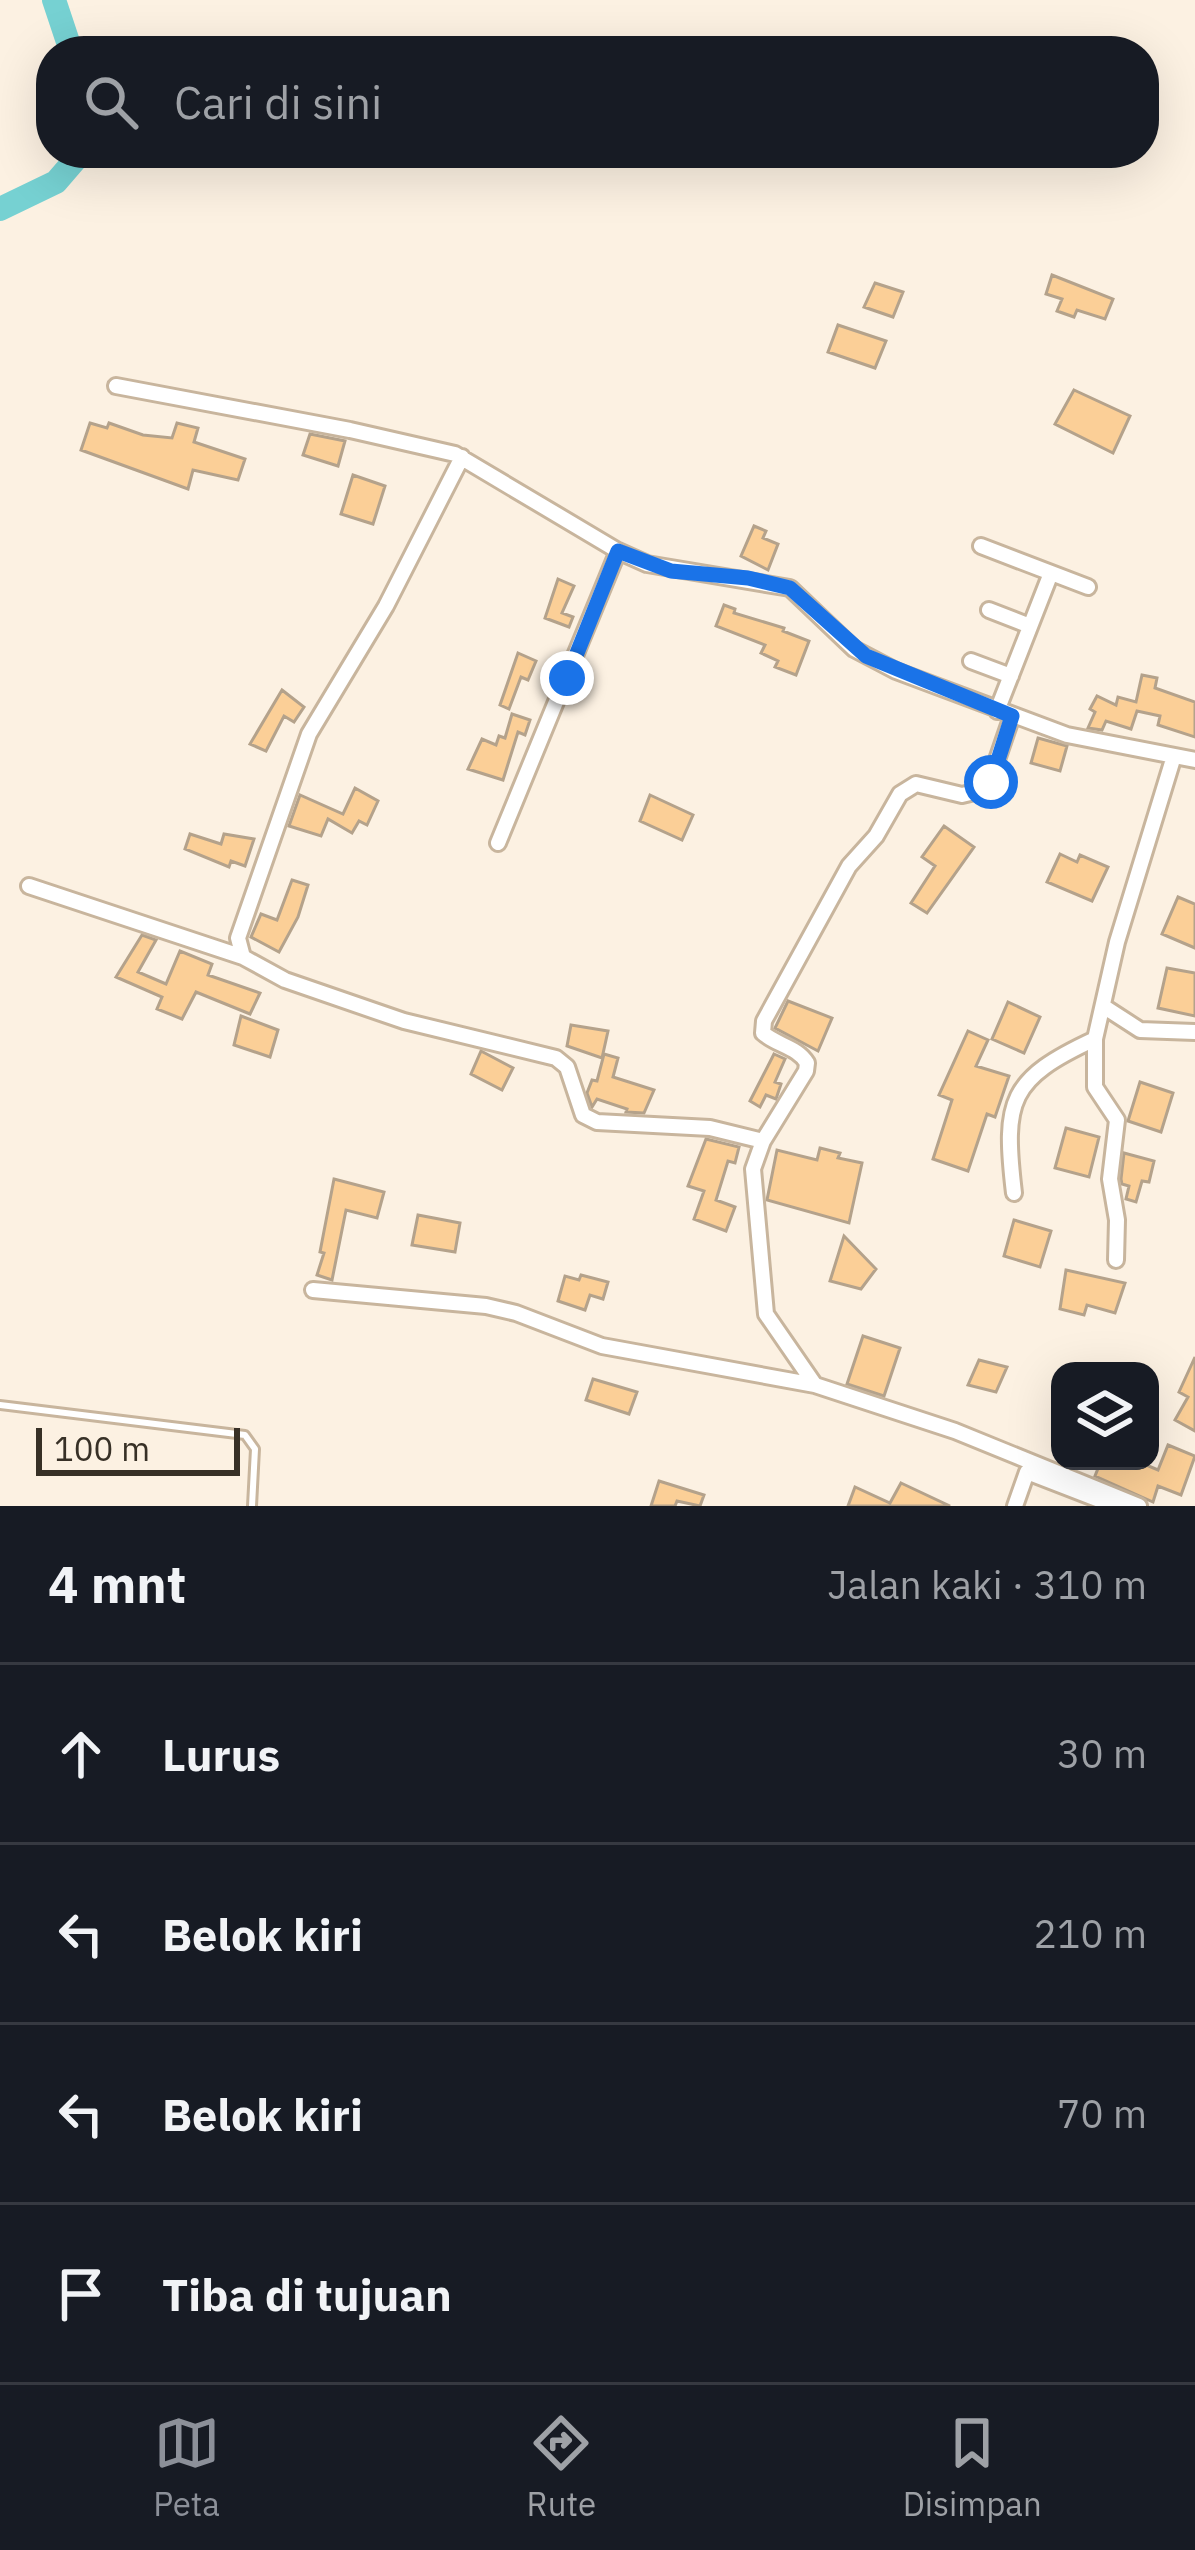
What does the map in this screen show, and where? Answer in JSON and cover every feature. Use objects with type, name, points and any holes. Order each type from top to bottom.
[{"type":"street","points":[[116,386],[350,430],[462,458],[618,551],[671,571],[748,578],[790,588],[866,656],[1005,714],[1067,735],[1195,760]]},
{"type":"street","points":[[244,957],[238,938],[309,734],[386,606],[462,458]]},
{"type":"street","points":[[981,547],[1088,587]]},
{"type":"street","points":[[498,844],[618,551]]},
{"type":"street","points":[[815,1385],[766,1314],[753,1169],[763,1141],[807,1063],[799,1053],[768,1038],[763,1033],[764,1022],[849,866],[876,836],[900,794],[910,785],[962,795],[987,789],[1011,676],[1051,573]]},
{"type":"street","points":[[989,610],[1030,626]]},
{"type":"street","points":[[971,662],[1011,676]]},
{"type":"street","points":[[1116,1261],[1117,1220],[1110,1179],[1117,1120],[1095,1087],[1095,1039],[1117,942],[1174,756]]},
{"type":"street","points":[[29,886],[244,957],[285,980],[404,1021],[537,1050],[556,1058],[572,1079],[583,1114],[597,1122],[710,1128],[763,1141]]},
{"type":"street","points":[[1103,1006],[1140,1030],[1195,1032]]},
{"type":"street","points":[[1014,1192],[1008,1132],[1016,1099],[1044,1064],[1095,1039]]},
{"type":"street","points":[[313,1290],[487,1306],[516,1312],[602,1346],[815,1385],[955,1431],[1139,1506]]},
{"type":"street","points":[[1015,1506],[1027,1472],[1115,1506]]},
{"type":"lane","points":[[0,1405],[245,1436],[255,1449],[252,1506]]},
{"type":"building","points":[[1052,275],[1113,299],[1105,319],[1077,310],[1074,317],[1057,311],[1062,299],[1046,294]]},
{"type":"building","points":[[875,283],[903,292],[893,317],[864,307]]},
{"type":"building","points":[[838,325],[886,341],[875,368],[828,352]]},
{"type":"building","points":[[1074,390],[1130,416],[1113,453],[1055,424]]},
{"type":"building","points":[[90,423],[172,438],[177,423],[198,428],[194,442],[245,459],[238,480],[193,470],[188,489],[81,450]]},
{"type":"building","points":[[310,434],[345,441],[338,466],[303,455]]},
{"type":"building","points":[[353,475],[385,486],[373,524],[341,514]]},
{"type":"building","points":[[754,526],[766,531],[763,538],[778,544],[768,570],[741,556]]},
{"type":"building","points":[[558,579],[574,586],[562,613],[573,617],[569,627],[545,618]]},
{"type":"building","points":[[724,605],[809,641],[796,675],[775,667],[778,661],[761,653],[765,645],[716,626]]},
{"type":"building","points":[[518,653],[536,661],[528,680],[521,677],[509,709],[500,705]]},
{"type":"building","points":[[1142,675],[1157,678],[1155,688],[1195,702],[1195,737],[1158,725],[1160,716],[1137,711],[1131,729],[1106,721],[1102,730],[1088,728],[1097,696],[1116,705],[1118,697],[1136,702]]},
{"type":"building","points":[[282,690],[304,707],[294,722],[284,716],[266,751],[250,744]]},
{"type":"building","points":[[512,714],[530,720],[525,735],[518,732],[503,780],[468,769],[482,739],[496,745],[499,736],[505,738]]},
{"type":"building","points":[[1038,738],[1067,746],[1060,771],[1031,763]]},
{"type":"building","points":[[355,788],[378,801],[367,825],[359,821],[352,833],[328,819],[321,836],[289,826],[300,795],[343,814]]},
{"type":"building","points":[[650,795],[693,815],[682,840],[640,821]]},
{"type":"building","points":[[944,826],[974,847],[927,913],[911,903],[935,866],[922,857]]},
{"type":"building","points":[[190,834],[221,844],[224,834],[254,839],[245,866],[231,861],[229,867],[185,849]]},
{"type":"building","points":[[1060,854],[1077,862],[1080,855],[1108,867],[1092,901],[1047,882]]},
{"type":"building","points":[[292,880],[308,885],[279,952],[251,937],[261,914],[277,920]]},
{"type":"building","points":[[1178,897],[1195,904],[1195,948],[1162,934]]},
{"type":"building","points":[[142,935],[156,940],[138,972],[166,984],[180,951],[212,964],[208,975],[260,993],[250,1014],[196,992],[182,1019],[157,1009],[162,997],[116,977]]},
{"type":"building","points":[[1167,968],[1195,973],[1195,1016],[1158,1008]]},
{"type":"building","points":[[788,1001],[832,1018],[818,1051],[775,1028]]},
{"type":"building","points":[[1008,1002],[1040,1017],[1024,1053],[992,1039]]},
{"type":"building","points":[[241,1016],[278,1030],[270,1057],[234,1045]]},
{"type":"building","points":[[571,1025],[608,1031],[602,1058],[567,1046]]},
{"type":"building","points":[[968,1031],[988,1040],[976,1066],[1009,1076],[995,1117],[987,1114],[968,1171],[933,1159],[952,1100],[939,1095]]},
{"type":"building","points":[[481,1051],[513,1068],[502,1090],[471,1074]]},
{"type":"building","points":[[604,1054],[618,1058],[613,1077],[654,1090],[644,1113],[626,1112],[597,1099],[592,1107],[587,1093],[592,1080],[597,1081]]},
{"type":"building","points":[[774,1054],[785,1059],[775,1082],[781,1084],[776,1099],[766,1095],[760,1107],[750,1101]]},
{"type":"building","points":[[1140,1082],[1173,1093],[1161,1132],[1128,1121]]},
{"type":"building","points":[[1066,1128],[1099,1137],[1089,1177],[1055,1168]]},
{"type":"building","points":[[706,1139],[739,1147],[735,1163],[728,1161],[716,1200],[735,1207],[726,1231],[694,1219],[704,1191],[688,1186]]},
{"type":"building","points":[[820,1148],[862,1163],[849,1223],[767,1200],[777,1150],[817,1160]]},
{"type":"building","points":[[1124,1153],[1154,1161],[1149,1182],[1142,1181],[1136,1202],[1126,1199],[1129,1186],[1122,1184]]},
{"type":"building","points":[[334,1179],[384,1192],[377,1218],[346,1210],[332,1280],[317,1275]]},
{"type":"building","points":[[418,1215],[460,1223],[455,1252],[412,1245]]},
{"type":"building","points":[[1014,1220],[1051,1231],[1040,1267],[1004,1256]]},
{"type":"building","points":[[844,1236],[876,1269],[861,1289],[830,1281]]},
{"type":"building","points":[[1066,1270],[1125,1283],[1115,1313],[1087,1305],[1084,1315],[1060,1309]]},
{"type":"building","points":[[581,1275],[608,1282],[603,1299],[590,1295],[585,1310],[558,1301],[565,1276],[579,1280]]},
{"type":"building","points":[[863,1336],[900,1348],[884,1396],[847,1384]]},
{"type":"building","points":[[1195,1357],[1195,1431],[1175,1420],[1188,1397],[1179,1392]]},
{"type":"building","points":[[979,1360],[1007,1367],[996,1392],[968,1385]]},
{"type":"building","points":[[593,1379],[637,1392],[629,1414],[586,1400]]},
{"type":"building","points":[[1168,1445],[1195,1456],[1181,1495],[1158,1486],[1153,1502],[1095,1476],[1097,1470],[1159,1468]]},
{"type":"building","points":[[659,1481],[704,1495],[700,1506],[677,1501],[675,1506],[651,1506]]},
{"type":"building","points":[[901,1483],[950,1506],[848,1506],[855,1487],[890,1503]]},
{"type":"waterway","points":[[54,0],[66,36]]},
{"type":"waterway","points":[[0,209],[56,182],[68,168]]},
{"type":"route","points":[[567,678],[618,551],[671,571],[781,585],[800,595],[866,656],[1012,716],[991,782]]}]
